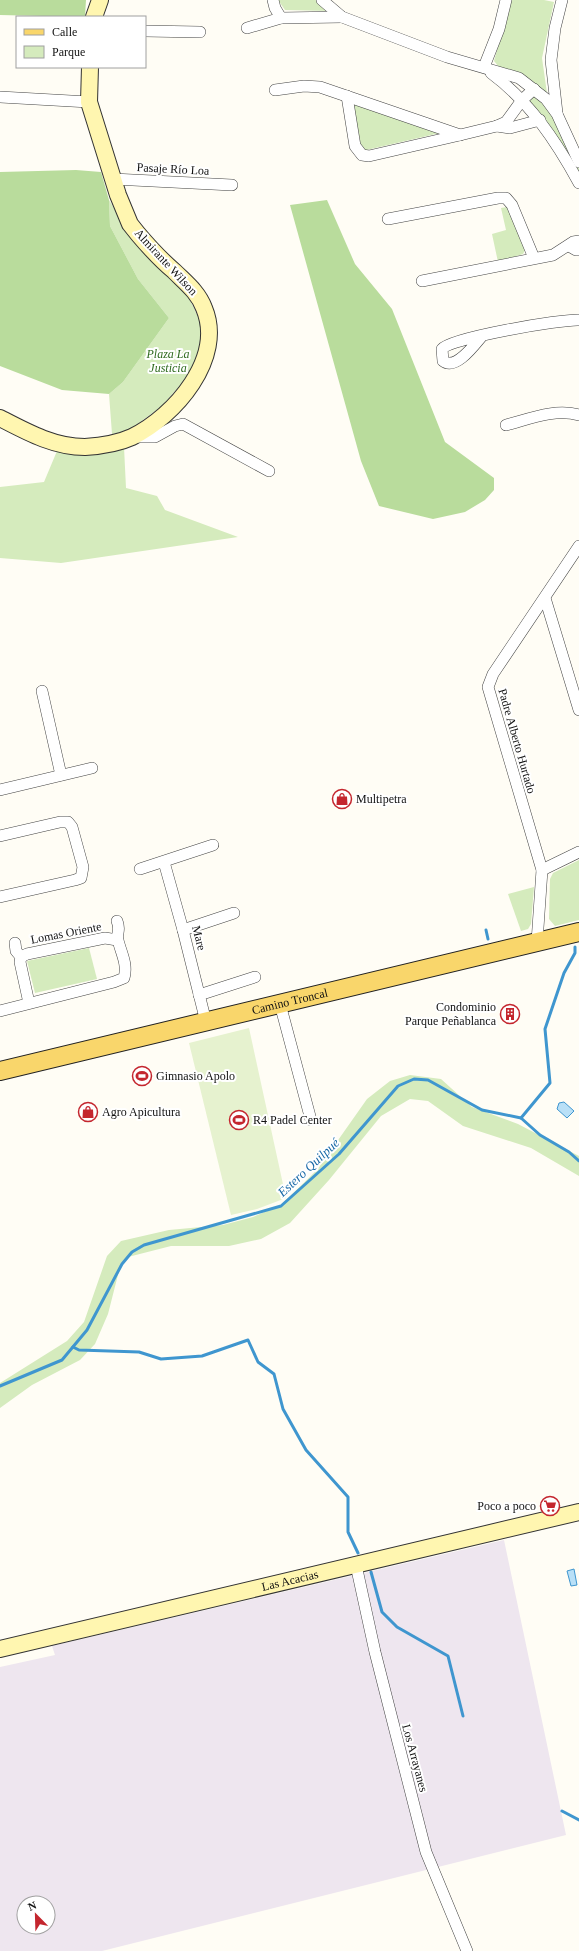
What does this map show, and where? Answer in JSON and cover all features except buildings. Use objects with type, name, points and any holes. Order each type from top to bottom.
[{"type":"main road","name":"Camino Troncal","points":[[0,1071],[579,932]]},
{"type":"street","points":[[94,16],[100,0]]},
{"type":"street","points":[[273,0],[275,8],[281,18]]},
{"type":"street","points":[[322,0],[342,17],[446,57],[519,78],[546,100],[557,114],[579,162]]},
{"type":"street","points":[[484,67],[499,29],[506,0]]},
{"type":"street","points":[[557,114],[551,60],[555,28],[562,0]]},
{"type":"street","points":[[247,28],[281,18],[342,17]]},
{"type":"street","points":[[146,31],[200,32]]},
{"type":"street","points":[[484,67],[510,86],[540,120],[579,183]]},
{"type":"street","name":"Almirante Wilson","points":[[0,418],[53,443],[70,446],[105,444],[132,437],[176,404],[188,389],[206,358],[210,331],[204,308],[198,294],[147,244],[130,224],[113,179],[89,102],[90,68]]},
{"type":"street","points":[[275,90],[304,86],[320,87],[460,135]]},
{"type":"street","points":[[347,96],[355,146],[362,155],[369,156],[497,126],[506,122],[522,100],[534,89]]},
{"type":"street","points":[[0,97],[89,102]]},
{"type":"street","points":[[497,126],[510,128],[540,120]]},
{"type":"street","name":"Pasaje Río Loa","points":[[113,179],[232,185]]},
{"type":"street","points":[[388,219],[498,198],[506,198],[512,205],[534,258]]},
{"type":"street","points":[[422,281],[553,255],[576,246]]},
{"type":"street","points":[[482,336],[558,321],[579,320]]},
{"type":"street","points":[[506,425],[555,413],[566,412],[579,415]]},
{"type":"street","points":[[132,437],[155,437],[175,426],[183,424],[269,471]]},
{"type":"street","name":"Padre Alberto Hurtado","points":[[542,870],[488,687],[493,674],[579,546]]},
{"type":"street","points":[[545,598],[579,710]]},
{"type":"street","points":[[42,690],[61,776]]},
{"type":"street","points":[[0,790],[92,768]]},
{"type":"street","points":[[0,836],[60,822],[68,822],[72,827],[83,867],[81,878],[0,897]]},
{"type":"street","points":[[140,869],[213,846]]},
{"type":"street","points":[[537,942],[542,870],[579,852]]},
{"type":"street","name":"Mare","points":[[164,862],[206,1022]]},
{"type":"street","points":[[183,930],[234,912]]},
{"type":"street","name":"Lomas Oriente","points":[[15,943],[16,951],[21,957],[20,962],[29,1003],[114,982],[124,978],[126,970],[117,940],[120,928],[117,921]]},
{"type":"street","name":"Lomas Oriente","points":[[21,957],[27,954],[104,938],[117,940]]},
{"type":"street","points":[[199,995],[255,977]]},
{"type":"street","points":[[0,1010],[29,1003]]},
{"type":"street","points":[[280,1004],[311,1120]]},
{"type":"street","name":"Las Acacias","points":[[0,1649],[579,1512]]},
{"type":"street","name":"Los Arrayanes","points":[[356,1565],[375,1652],[426,1852],[466,1951]]},
{"type":"shaded area","points":[[504,1540],[566,1835],[102,1951],[0,1951],[0,1667],[55,1655],[52,1646]]},
{"type":"green space","points":[[0,0],[86,0],[85,16],[0,15]]},
{"type":"green space","points":[[278,0],[316,0],[330,11],[285,10]]},
{"type":"green space","points":[[511,0],[544,0],[554,2],[542,58],[547,93],[524,76],[499,67],[494,61]]},
{"type":"green space","points":[[536,95],[552,114],[579,168],[579,176],[529,104],[528,99]]},
{"type":"green space","points":[[353,103],[440,133],[362,151]]},
{"type":"green space","points":[[76,170],[101,172],[109,200],[110,226],[138,279],[169,318],[123,382],[109,394],[62,390],[0,366],[0,172]]},
{"type":"green space","name":"Plaza La Justicia","points":[[109,200],[132,237],[187,294],[202,325],[200,351],[188,376],[162,406],[128,431],[112,434],[109,394],[123,382],[169,318],[138,279],[110,226]]},
{"type":"green space","points":[[327,200],[355,264],[392,309],[445,442],[494,478],[494,490],[485,500],[465,512],[433,519],[379,506],[361,461],[290,205]]},
{"type":"green space","points":[[507,207],[525,250],[523,254],[498,262],[492,234],[506,230],[501,208]]},
{"type":"green space","points":[[124,447],[126,488],[157,496],[165,510],[238,537],[61,563],[0,558],[0,487],[44,482],[57,451]]},
{"type":"green space","points":[[579,860],[579,920],[555,926],[549,919],[550,879],[553,873]]},
{"type":"green space","points":[[534,887],[531,924],[528,929],[521,931],[508,894]]},
{"type":"green space","points":[[89,948],[97,979],[35,993],[27,961]]},
{"type":"green space","name":"R4 Padel Center","points":[[249,1028],[286,1198],[257,1209],[231,1215],[189,1043]]},
{"type":"green space","points":[[410,1075],[441,1079],[472,1107],[518,1124],[579,1156],[579,1176],[531,1148],[463,1126],[428,1101],[410,1099],[381,1116],[329,1180],[290,1223],[261,1239],[229,1246],[171,1246],[128,1257],[121,1263],[108,1314],[95,1344],[80,1360],[32,1385],[0,1408],[0,1383],[67,1341],[84,1322],[107,1256],[121,1241],[169,1230],[223,1225],[253,1217],[281,1205],[317,1170],[367,1099],[390,1081]]},
{"type":"water","points":[[564,1102],[574,1111],[567,1118],[557,1109],[559,1103]]},
{"type":"water","points":[[574,1569],[577,1585],[571,1586],[567,1571]]},
{"type":"waterway","points":[[486,930],[488,939]]},
{"type":"waterway","points":[[521,1118],[550,1083],[545,1029],[564,973],[575,953],[575,947]]},
{"type":"waterway","name":"Estero Quilpué","points":[[0,1386],[62,1360],[87,1330],[122,1264],[132,1252],[144,1245],[281,1206],[339,1154],[398,1086],[414,1079],[428,1080],[482,1110],[521,1118],[540,1135],[569,1152],[579,1161]]},
{"type":"waterway","points":[[73,1347],[79,1350],[139,1352],[161,1359],[202,1356],[248,1340],[258,1362],[274,1374],[283,1409],[306,1450],[348,1497],[348,1532],[358,1553]]},
{"type":"waterway","points":[[371,1572],[382,1612],[397,1627],[448,1656],[463,1716]]},
{"type":"waterway","points":[[562,1811],[579,1820]]},
{"type":"place","name":"Multipetra","points":[[342,799]]},
{"type":"place","name":"Condominio Parque Peñablanca","points":[[510,1014]]},
{"type":"place","name":"Gimnasio Apolo","points":[[142,1076]]},
{"type":"place","name":"Agro Apicultura","points":[[88,1112]]},
{"type":"place","name":"R4 Padel Center","points":[[239,1120]]},
{"type":"place","name":"Poco a poco","points":[[550,1506]]}]
